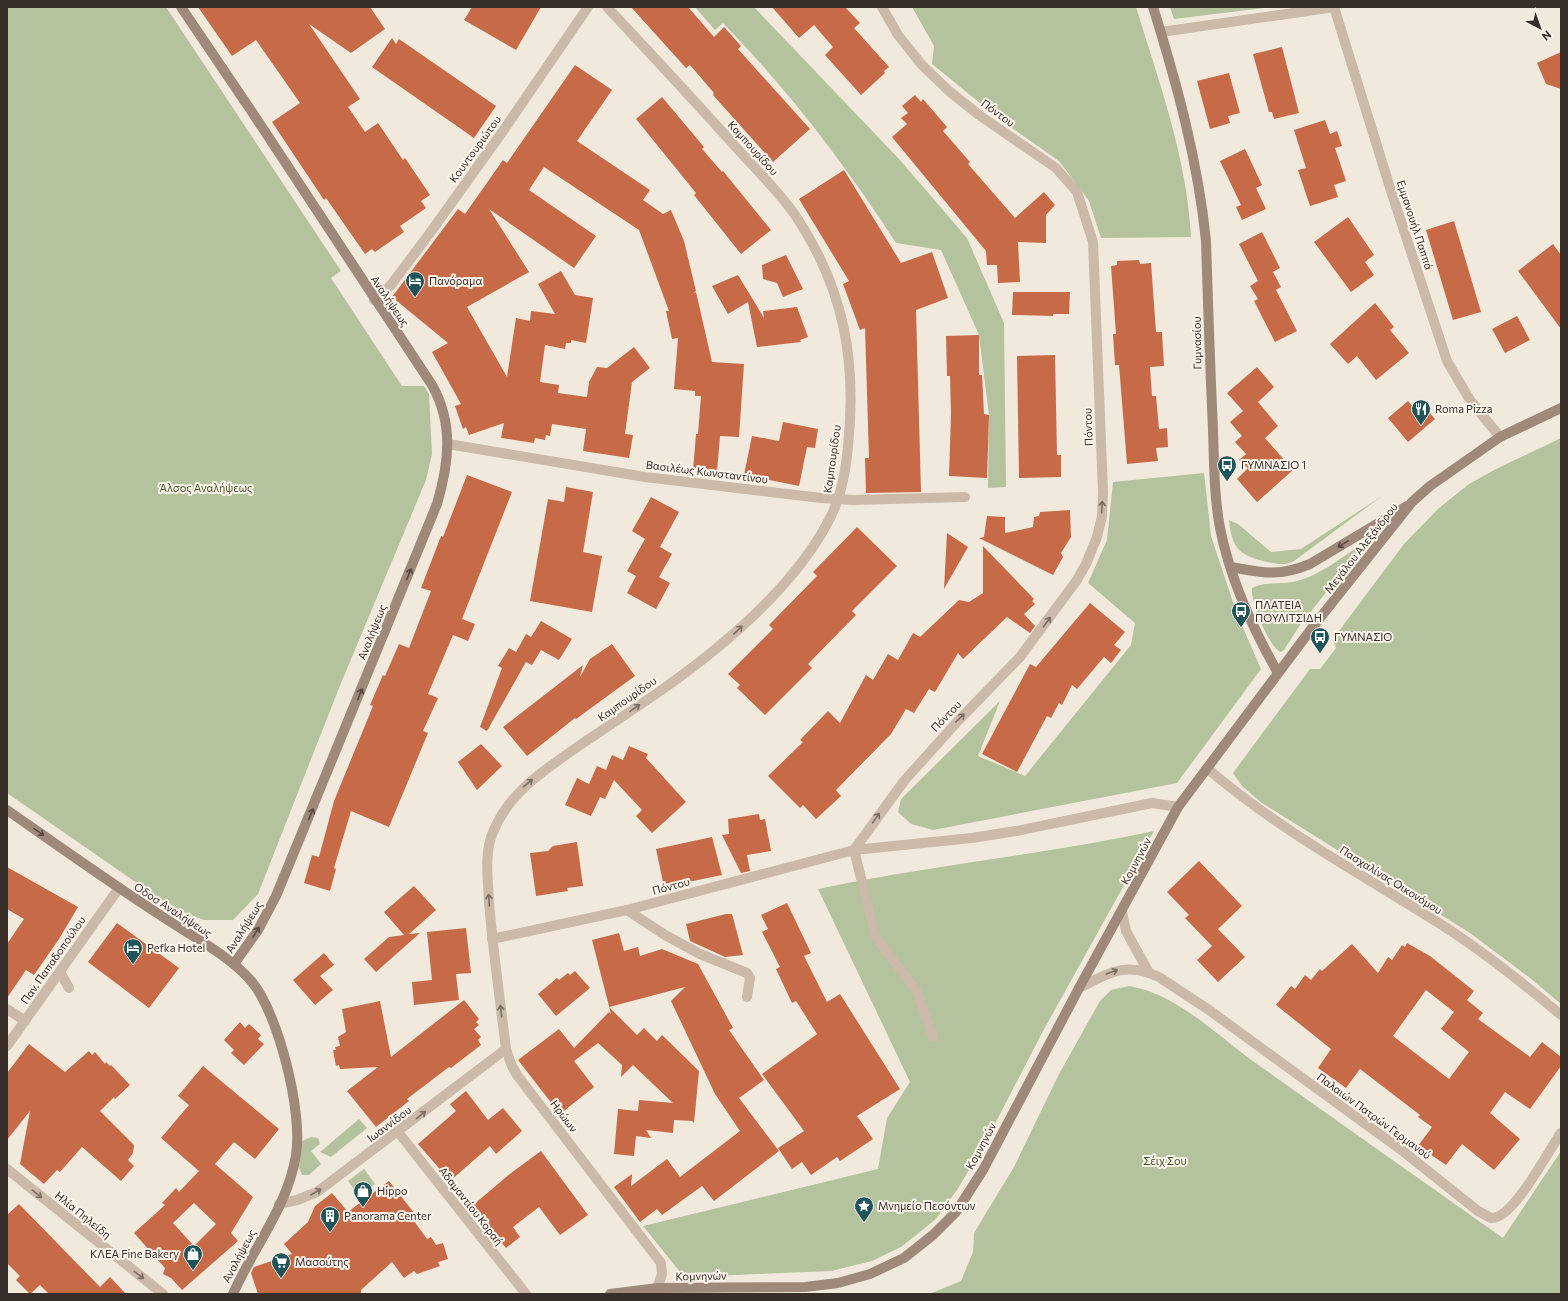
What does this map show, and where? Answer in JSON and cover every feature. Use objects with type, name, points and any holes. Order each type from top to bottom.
[{"type":"street","name":"Αναλήψεως","points":[[181,7],[252,112],[374,300],[436,392],[442,410],[448,444],[445,475],[437,504],[329,770],[276,896],[258,930],[234,964],[253,983],[263,999],[285,1059],[292,1091],[296,1121],[296,1151],[291,1175],[279,1204],[233,1294]]},
{"type":"street","name":"Κουντουριώτου","points":[[374,300],[391,285],[430,233],[503,131],[588,7]]},
{"type":"street","name":"Καμπουρίδου","points":[[492,939],[488,881],[489,847],[494,830],[508,804],[518,792],[543,771],[666,687],[734,634],[795,570],[826,526],[838,499],[843,478],[850,431],[850,361],[846,338],[838,307],[815,248],[795,215],[780,196],[607,7]]},
{"type":"street","name":"Πόντου","points":[[854,850],[904,781],[957,722],[1005,674],[1056,610],[1077,580],[1091,555],[1100,528],[1103,506],[1093,242],[1077,192],[1056,168],[979,115],[922,65],[898,35],[882,7]]},
{"type":"street","name":"Γυμνασίου","points":[[1152,7],[1161,32],[1188,130],[1202,205],[1206,241],[1210,381],[1215,480],[1220,526],[1230,567],[1254,628],[1278,673]]},
{"type":"street","points":[[1161,32],[1334,7]]},
{"type":"street","name":"Εμμανουήλ Παππά","points":[[1334,7],[1391,191],[1447,361],[1470,400],[1500,437]]},
{"type":"street","name":"Μεγάλου Αλεξάνδρου","points":[[1208,769],[1278,673],[1412,502],[1430,486],[1500,437],[1561,408]]},
{"type":"street","name":"Βασιλέως Κωνσταντίνου","points":[[448,444],[645,477],[838,499],[964,497]]},
{"type":"street","points":[[1230,567],[1263,573],[1281,574],[1294,570],[1310,564],[1412,502]]},
{"type":"street","name":"Κομνηνών","points":[[610,1294],[656,1291],[805,1287],[838,1283],[870,1274],[904,1258],[933,1235],[956,1212],[983,1170],[1079,988],[1178,808],[1208,769]]},
{"type":"street","name":"Πασχαλίνας Οικονόμου","points":[[1208,769],[1240,797],[1333,859],[1467,942],[1527,986],[1561,1015]]},
{"type":"street","name":"Πόντου","points":[[492,939],[627,910],[854,850],[986,836],[1152,803],[1178,808]]},
{"type":"street","points":[[7,810],[119,888]]},
{"type":"street","points":[[854,850],[876,938],[917,991],[933,1037]]},
{"type":"street","name":"Οδοσ Αναλήψεως","points":[[119,888],[234,964]]},
{"type":"street","name":"Παν. Παπαδοπούλου","points":[[7,1046],[119,888]]},
{"type":"street","points":[[627,910],[665,935],[700,954],[747,973],[750,978],[747,997]]},
{"type":"street","points":[[1122,912],[1126,931],[1148,971]]},
{"type":"street","name":"Ηρώων","points":[[492,939],[506,1049],[510,1064],[517,1076],[661,1263],[662,1274],[656,1291]]},
{"type":"street","points":[[1079,988],[1112,971],[1127,968],[1148,971]]},
{"type":"street","name":"Παλαιών Πατρών Γερμανού","points":[[1148,971],[1179,989],[1286,1066],[1404,1152],[1487,1216],[1494,1218],[1499,1217],[1511,1208],[1561,1133]]},
{"type":"street","points":[[60,972],[69,988]]},
{"type":"street","points":[[7,1009],[25,1021]]},
{"type":"street","name":"Ιωαννίδου","points":[[279,1204],[297,1200],[317,1192],[506,1049]]},
{"type":"street","name":"Αδαμαντίου Κοραή","points":[[398,1132],[526,1294]]},
{"type":"street","name":"Ηλία Πηλείδη","points":[[7,1169],[163,1294]]},
{"type":"green space","name":"Άλσος Αναλήψεως","points":[[7,7],[166,7],[341,271],[331,278],[402,386],[424,386],[429,394],[432,454],[426,480],[339,688],[258,894],[233,920],[204,920],[173,908],[7,793]]},
{"type":"green space","points":[[695,7],[754,7],[900,160],[967,238],[1004,323],[1006,487],[988,488],[989,415],[979,335],[941,250],[896,243],[836,156],[793,101],[723,23],[715,30]]},
{"type":"green space","points":[[912,7],[1136,7],[1171,120],[1178,149],[1184,178],[1191,237],[1101,238],[1089,201],[1059,161],[1002,121],[932,64],[934,46]]},
{"type":"green space","points":[[1170,7],[1272,7],[1174,19]]},
{"type":"green space","points":[[1561,438],[1561,1004],[1530,978],[1470,933],[1262,803],[1242,786],[1233,773],[1310,669],[1320,669],[1336,648],[1333,639],[1404,544],[1439,508],[1469,484],[1496,469]]},
{"type":"green space","points":[[1204,473],[1211,536],[1237,614],[1261,669],[1177,783],[933,830],[911,824],[898,812],[901,799],[1000,701],[978,756],[1025,776],[1131,645],[1135,623],[1088,583],[1107,540],[1113,482]]},
{"type":"green space","points":[[1382,496],[1294,561],[1287,564],[1271,563],[1250,557],[1239,549],[1232,538],[1229,520],[1238,524],[1271,552],[1301,549]]},
{"type":"green space","points":[[1356,548],[1358,552],[1356,555],[1300,625],[1284,650],[1281,652],[1276,649],[1261,623],[1254,602],[1252,588],[1262,585],[1297,581],[1313,575],[1328,567]]},
{"type":"green space","points":[[1154,831],[1042,1033],[984,1145],[957,1190],[936,1219],[901,1247],[872,1261],[831,1271],[684,1277],[643,1226],[878,1169],[887,1118],[910,1082],[818,889],[902,873],[1070,847]]},
{"type":"green space","name":"Σέιχ Σου","points":[[1129,986],[1147,990],[1180,1007],[1212,1029],[1257,1064],[1503,1238],[1561,1151],[1561,1294],[929,1294],[961,1281],[973,1252],[974,1233],[1014,1167],[1059,1074],[1100,1001],[1111,990]]},
{"type":"green space","points":[[359,1119],[367,1128],[331,1157],[320,1152]]},
{"type":"green space","points":[[311,1137],[318,1138],[320,1144],[311,1151],[321,1164],[309,1175],[302,1175],[299,1168],[302,1141]]},
{"type":"green space","points":[[364,1169],[375,1184],[359,1196],[348,1181]]},
{"type":"building","points":[[198,7],[370,7],[385,29],[351,53],[309,24],[360,99],[348,107],[365,132],[378,123],[403,160],[405,158],[430,195],[421,201],[426,208],[400,226],[404,232],[375,252],[372,249],[365,254],[326,198],[324,200],[272,122],[300,103],[256,40],[232,56]]},
{"type":"building","points":[[472,7],[541,7],[516,50],[464,20]]},
{"type":"building","points":[[631,7],[688,7],[714,37],[724,27],[741,46],[738,49],[810,129],[773,162],[713,95],[714,93],[690,65],[686,68]]},
{"type":"building","points":[[772,7],[845,7],[860,23],[854,28],[889,67],[884,71],[885,73],[861,95],[825,55],[833,47],[814,25],[799,38]]},
{"type":"building","points":[[392,38],[396,44],[399,39],[496,106],[474,138],[372,67]]},
{"type":"building","points":[[1282,47],[1299,113],[1274,119],[1272,112],[1269,112],[1253,54]]},
{"type":"building","points":[[1561,52],[1561,89],[1546,84],[1537,63]]},
{"type":"building","points":[[575,65],[612,90],[577,141],[650,190],[643,200],[663,214],[671,210],[684,241],[696,291],[693,293],[696,292],[712,362],[744,364],[739,437],[720,436],[717,472],[693,471],[701,396],[695,396],[695,391],[674,389],[678,338],[672,339],[666,311],[669,311],[639,230],[544,167],[529,190],[596,236],[574,268],[489,209],[529,272],[467,307],[507,377],[516,318],[530,321],[531,311],[555,314],[538,284],[561,271],[575,295],[593,298],[586,343],[571,340],[571,343],[566,343],[565,349],[545,345],[540,382],[559,385],[558,393],[587,397],[589,382],[597,367],[607,368],[634,347],[650,368],[632,382],[625,434],[633,435],[629,458],[583,451],[586,429],[552,424],[550,436],[546,435],[545,440],[535,438],[534,443],[501,438],[504,423],[469,435],[466,427],[463,429],[455,406],[461,404],[432,352],[448,343],[392,297],[458,209],[465,214],[503,160],[507,163]]},
{"type":"building","points":[[1229,73],[1240,113],[1228,116],[1230,123],[1210,129],[1197,81]]},
{"type":"building","points":[[915,95],[921,102],[923,99],[947,127],[943,131],[970,162],[968,164],[1015,218],[1044,192],[1055,205],[1046,215],[1046,243],[1018,242],[1020,282],[998,283],[997,265],[987,265],[986,251],[892,137],[907,124],[901,118],[908,113],[902,106]]},
{"type":"building","points":[[662,97],[704,147],[702,149],[722,172],[723,171],[771,230],[741,254],[694,195],[696,193],[636,119]]},
{"type":"building","points":[[1325,120],[1330,134],[1337,131],[1342,146],[1335,148],[1346,181],[1334,185],[1338,197],[1310,206],[1298,170],[1306,168],[1294,130]]},
{"type":"building","points":[[1245,149],[1262,185],[1256,188],[1266,209],[1242,220],[1236,207],[1241,205],[1220,161]]},
{"type":"building","points":[[844,170],[901,263],[932,252],[948,298],[916,310],[921,492],[866,493],[865,458],[869,458],[865,328],[860,330],[843,284],[849,281],[799,199]]},
{"type":"building","points":[[1348,217],[1374,255],[1365,262],[1374,275],[1351,292],[1314,242]]},
{"type":"building","points":[[1454,221],[1481,312],[1453,320],[1426,230]]},
{"type":"building","points":[[1262,232],[1280,268],[1273,272],[1281,287],[1276,290],[1297,331],[1275,342],[1254,301],[1258,299],[1250,286],[1258,281],[1239,244]]},
{"type":"building","points":[[1553,244],[1561,255],[1561,329],[1518,271]]},
{"type":"building","points":[[786,255],[803,289],[783,297],[777,283],[763,279],[762,265]]},
{"type":"building","points":[[1139,260],[1140,264],[1151,263],[1156,332],[1162,332],[1164,366],[1150,367],[1152,396],[1156,396],[1159,429],[1167,428],[1168,447],[1156,448],[1158,461],[1127,464],[1119,365],[1115,365],[1113,334],[1116,334],[1111,266],[1117,265],[1117,261]]},
{"type":"building","points":[[738,275],[764,318],[763,311],[797,307],[808,337],[800,340],[801,342],[757,347],[748,302],[728,314],[712,286]]},
{"type":"building","points":[[1013,292],[1070,292],[1069,314],[1053,314],[1053,316],[1012,315]]},
{"type":"building","points":[[1375,303],[1394,327],[1390,330],[1409,353],[1376,380],[1357,356],[1348,364],[1330,344]]},
{"type":"building","points":[[1517,316],[1530,340],[1505,353],[1492,329]]},
{"type":"building","points":[[979,335],[979,375],[982,375],[984,414],[989,415],[987,478],[949,476],[951,414],[950,376],[947,376],[946,336]]},
{"type":"building","points":[[1055,355],[1057,455],[1061,455],[1061,477],[1019,478],[1017,356]]},
{"type":"building","points":[[1257,367],[1274,387],[1258,402],[1278,426],[1265,438],[1293,470],[1257,502],[1237,479],[1248,468],[1239,460],[1246,454],[1235,442],[1242,436],[1230,422],[1243,411],[1227,393]]},
{"type":"building","points":[[1408,401],[1414,408],[1421,403],[1435,419],[1408,442],[1388,418]]},
{"type":"building","points":[[783,422],[818,429],[815,448],[807,447],[799,486],[744,475],[752,436],[779,441]]},
{"type":"building","points":[[467,475],[512,492],[462,619],[475,624],[468,641],[453,635],[428,694],[438,698],[423,731],[428,733],[389,827],[351,811],[334,868],[336,869],[330,891],[304,883],[312,855],[319,857],[334,801],[373,706],[370,705],[383,675],[385,676],[399,644],[409,648],[431,591],[421,588]]},
{"type":"building","points":[[566,487],[593,492],[583,552],[602,556],[592,612],[530,601],[548,499],[564,502]]},
{"type":"building","points":[[651,497],[679,512],[660,547],[672,554],[659,577],[670,583],[656,609],[627,593],[636,576],[627,571],[645,539],[632,531]]},
{"type":"building","points":[[1070,510],[1071,537],[1061,553],[1063,557],[1053,575],[979,538],[984,537],[987,516],[1005,517],[1005,533],[1033,527],[1034,517],[1039,516],[1040,512]]},
{"type":"building","points":[[857,527],[897,566],[852,611],[856,615],[808,664],[812,668],[765,715],[737,688],[740,685],[728,674],[773,629],[769,625],[817,576],[813,572]]},
{"type":"building","points":[[947,533],[968,547],[944,589]]},
{"type":"building","points":[[983,546],[1034,599],[1032,601],[1035,604],[1024,614],[1035,626],[1030,633],[1007,617],[963,659],[958,653],[935,692],[929,689],[914,713],[906,709],[891,734],[836,790],[841,796],[816,819],[803,805],[800,808],[768,776],[803,742],[800,740],[828,711],[840,723],[866,675],[873,680],[888,654],[898,660],[913,633],[920,637],[959,600],[969,602],[983,593]]},
{"type":"building","points":[[1090,603],[1125,632],[1114,645],[1121,650],[1111,663],[1104,657],[1077,689],[1072,685],[1062,705],[1059,703],[1051,718],[1047,716],[1017,772],[982,754],[1030,664],[1036,667]]},
{"type":"building","points":[[541,621],[572,639],[559,660],[541,650],[532,665],[526,662],[487,731],[480,727],[502,668],[498,666],[509,648],[516,652],[526,634],[531,637]]},
{"type":"building","points":[[612,644],[635,676],[576,719],[575,718],[527,756],[503,727],[583,665],[580,677],[590,659]]},
{"type":"building","points":[[481,744],[502,766],[477,790],[458,762]]},
{"type":"building","points":[[629,746],[648,754],[646,758],[686,802],[652,833],[636,816],[642,810],[614,780],[605,799],[600,797],[591,816],[565,805],[577,778],[589,784],[597,766],[606,770],[612,755],[623,760]]},
{"type":"building","points":[[759,814],[760,820],[765,819],[771,851],[747,855],[750,871],[741,873],[722,835],[729,834],[728,819]]},
{"type":"building","points":[[712,837],[722,875],[664,887],[656,849]]},
{"type":"building","points":[[577,842],[583,886],[567,888],[568,891],[536,896],[530,853],[548,851],[553,846]]},
{"type":"building","points":[[1199,861],[1242,906],[1218,929],[1245,957],[1218,982],[1197,960],[1212,946],[1185,918],[1189,915],[1167,892]]},
{"type":"building","points":[[7,867],[78,907],[59,939],[34,975],[26,970],[7,998],[7,944],[24,919],[7,909]]},
{"type":"building","points":[[414,886],[436,910],[409,934],[420,933],[376,972],[364,959],[389,937],[404,935],[384,912]]},
{"type":"building","points":[[787,903],[811,953],[804,956],[827,1002],[840,994],[900,1089],[857,1116],[873,1139],[840,1161],[837,1157],[811,1175],[802,1162],[792,1169],[778,1148],[804,1131],[762,1074],[817,1034],[796,1001],[792,1003],[776,969],[780,967],[762,932],[768,929],[761,915]]},
{"type":"building","points":[[726,914],[732,914],[743,955],[725,957],[690,941],[686,924]]},
{"type":"building","name":"Pefka Hotel","points":[[117,923],[179,968],[149,1008],[88,962]]},
{"type":"building","points":[[466,928],[471,973],[456,974],[459,1000],[414,1005],[412,982],[432,980],[427,932]]},
{"type":"building","points":[[619,933],[624,951],[638,947],[640,956],[662,949],[698,964],[733,1028],[729,1030],[764,1080],[739,1098],[779,1151],[714,1201],[702,1186],[662,1215],[657,1209],[640,1222],[614,1187],[632,1174],[631,1186],[667,1159],[680,1177],[740,1131],[715,1094],[671,1001],[685,987],[609,1007],[592,940]]},
{"type":"building","points":[[1407,943],[1430,956],[1474,991],[1467,1000],[1483,1013],[1478,1019],[1530,1057],[1542,1042],[1561,1057],[1561,1066],[1530,1109],[1505,1092],[1490,1113],[1520,1139],[1494,1170],[1462,1144],[1446,1165],[1418,1146],[1432,1127],[1418,1117],[1420,1115],[1360,1069],[1346,1088],[1318,1068],[1331,1049],[1276,1005],[1291,986],[1295,989],[1305,975],[1311,980],[1320,969],[1322,971],[1352,944],[1378,973],[1388,957],[1392,960],[1402,945],[1405,947]],"holes":[[[1426,990],[1454,1012],[1441,1029],[1469,1052],[1449,1079],[1393,1036]]]},
{"type":"building","points":[[324,953],[334,965],[320,976],[333,990],[315,1005],[293,980]]},
{"type":"building","points":[[575,971],[590,988],[556,1016],[538,994],[557,978],[559,980],[568,973],[570,975]]},
{"type":"building","points":[[464,1000],[479,1019],[476,1022],[479,1025],[474,1029],[481,1037],[478,1040],[481,1045],[407,1099],[409,1101],[376,1127],[347,1091],[378,1067],[340,1069],[339,1065],[336,1066],[333,1050],[336,1050],[335,1047],[340,1046],[338,1037],[346,1032],[342,1009],[380,1001],[391,1057]]},
{"type":"building","points":[[609,1007],[637,1035],[644,1028],[657,1041],[662,1035],[699,1071],[694,1123],[692,1121],[674,1120],[673,1133],[646,1130],[651,1138],[636,1136],[634,1156],[614,1154],[618,1109],[638,1111],[639,1100],[673,1103],[633,1065],[621,1077],[622,1065],[598,1043],[574,1061],[594,1087],[560,1114],[518,1060],[559,1029],[574,1048],[609,1012],[611,1014]]},
{"type":"building","points":[[240,1022],[245,1028],[249,1024],[261,1035],[258,1039],[264,1044],[244,1065],[231,1053],[234,1050],[224,1040]]},
{"type":"building","points":[[29,1044],[65,1072],[89,1051],[92,1055],[95,1052],[105,1064],[106,1062],[110,1066],[111,1065],[130,1085],[115,1099],[114,1097],[100,1111],[134,1145],[133,1153],[128,1160],[134,1166],[121,1181],[82,1147],[60,1172],[57,1170],[44,1184],[20,1164],[30,1111],[7,1140],[7,1073]]},
{"type":"building","points":[[203,1066],[279,1129],[255,1159],[234,1142],[215,1164],[253,1197],[231,1233],[238,1241],[182,1290],[171,1278],[163,1274],[165,1268],[134,1233],[165,1205],[162,1203],[176,1188],[179,1192],[199,1171],[161,1138],[189,1105],[178,1096]],"holes":[[[194,1203],[216,1224],[194,1246],[173,1223]]]},
{"type":"building","points":[[466,1091],[488,1120],[503,1108],[522,1131],[496,1154],[490,1146],[450,1181],[418,1144],[456,1111],[450,1104]]},
{"type":"building","points":[[541,1151],[588,1215],[560,1235],[539,1207],[513,1227],[520,1237],[506,1248],[472,1206],[511,1173]]},
{"type":"building","points":[[389,1181],[415,1214],[411,1217],[427,1239],[431,1237],[436,1245],[443,1243],[448,1259],[438,1262],[440,1266],[417,1274],[414,1271],[404,1278],[392,1262],[361,1290],[361,1294],[258,1294],[251,1273],[254,1267],[292,1254],[284,1244],[308,1222],[315,1206],[332,1193],[348,1212]]},
{"type":"building","points":[[19,1204],[100,1287],[110,1277],[126,1294],[49,1294],[40,1285],[30,1294],[16,1280],[20,1276],[7,1263],[7,1215]]},
{"type":"place","name":"Πανόραμα","points":[[415,298]]},
{"type":"place","name":"Roma Pizza","points":[[1421,426]]},
{"type":"place","name":"ΓΥΜΝΑΣΙΟ 1","points":[[1227,482]]},
{"type":"place","name":"ΠΛΑΤΕΙΑ ΠΟΥΛΙΤΣΙΔΗ","points":[[1241,628]]},
{"type":"place","name":"ΓΥΜΝΑΣΙΟ","points":[[1320,654]]},
{"type":"place","name":"Pefka Hotel","points":[[133,965]]},
{"type":"place","name":"Hippo","points":[[363,1208]]},
{"type":"place","name":"Μνημείο Πεσόντων","points":[[864,1223]]},
{"type":"place","name":"Panorama Center","points":[[330,1233]]},
{"type":"place","name":"ΚΛΕΑ Fine Bakery","points":[[193,1271]]},
{"type":"place","name":"Μασούτης","points":[[281,1279]]}]
